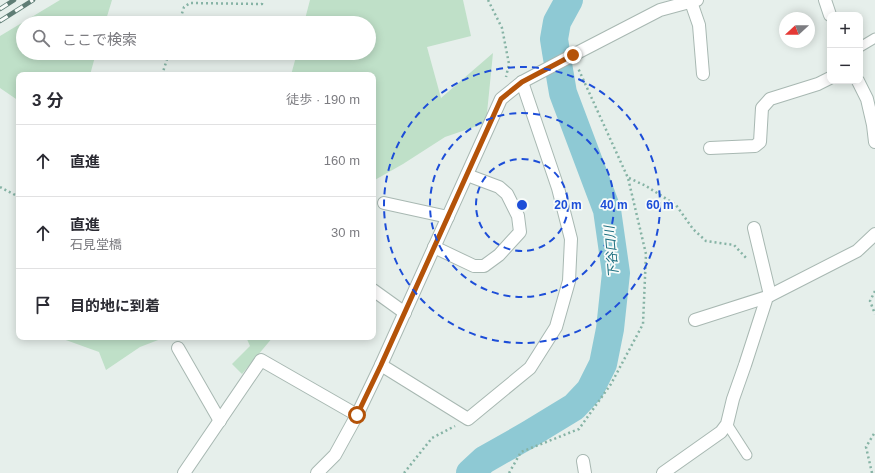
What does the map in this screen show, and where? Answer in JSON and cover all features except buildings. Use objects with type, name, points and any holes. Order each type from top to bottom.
[{"type":"street","points":[[825,0],[829,12]]},
{"type":"street","points":[[317,473],[335,455],[357,415],[405,313],[501,99],[522,82],[660,10],[694,1],[699,25],[703,74]]},
{"type":"street","points":[[710,148],[755,146],[760,142],[762,108],[770,99],[818,84],[827,80]]},
{"type":"street","points":[[381,365],[468,419],[530,368],[556,327],[569,281],[571,239],[558,188],[522,82]]},
{"type":"street","points":[[860,84],[867,99],[875,142]]},
{"type":"street","points":[[434,247],[474,266],[484,266],[499,255],[520,232],[518,216],[507,194],[499,187],[467,175]]},
{"type":"street","points":[[384,203],[448,217]]},
{"type":"street","points":[[664,473],[721,432],[727,424],[733,399],[768,296],[754,228]]},
{"type":"street","points":[[695,320],[768,296],[858,251],[875,234]]},
{"type":"street","points":[[376,292],[405,313]]},
{"type":"street","points":[[178,348],[220,421]]},
{"type":"street","points":[[184,473],[261,360],[357,415]]},
{"type":"lane","points":[[863,45],[875,38]]},
{"type":"lane","points":[[727,424],[747,455]]},
{"type":"path","points":[[181,16],[184,7],[190,3],[262,4],[262,0]]},
{"type":"path","points":[[488,0],[502,28],[509,64],[501,99]]},
{"type":"path","points":[[509,473],[521,452],[579,429],[611,384],[643,324],[646,254],[628,178],[573,55]]},
{"type":"path","points":[[163,72],[167,60]]},
{"type":"path","points":[[628,178],[646,186],[676,205],[693,229],[706,241],[734,245],[748,260]]},
{"type":"path","points":[[0,188],[16,196]]},
{"type":"path","points":[[875,291],[870,301],[875,314]]},
{"type":"path","points":[[404,473],[432,438],[468,419]]},
{"type":"path","points":[[872,473],[866,447],[875,432]]},
{"type":"green space","points":[[60,0],[112,0],[107,16],[33,16]]},
{"type":"green space","points":[[310,0],[463,0],[471,36],[427,47],[441,98],[493,53],[486,123],[445,137],[376,179],[376,72],[292,72],[295,60],[376,60],[376,16],[306,16]]},
{"type":"green space","points":[[16,26],[16,60],[94,60],[91,72],[16,72],[16,99],[0,88],[0,36]]},
{"type":"green space","points":[[66,340],[158,340],[140,347],[106,370],[99,352]]},
{"type":"green space","points":[[247,340],[270,340],[242,374],[232,364],[250,346]]},
{"type":"waterway","name":"下谷口川","points":[[470,473],[484,460],[574,407],[590,390],[603,364],[610,329],[616,273],[607,210],[563,93],[554,39],[557,22],[569,0]]},
{"type":"railway","points":[[0,9],[14,0]]},
{"type":"railway","points":[[0,21],[33,0]]},
{"type":"route","points":[[357,415],[501,99],[522,82],[573,55]]}]
